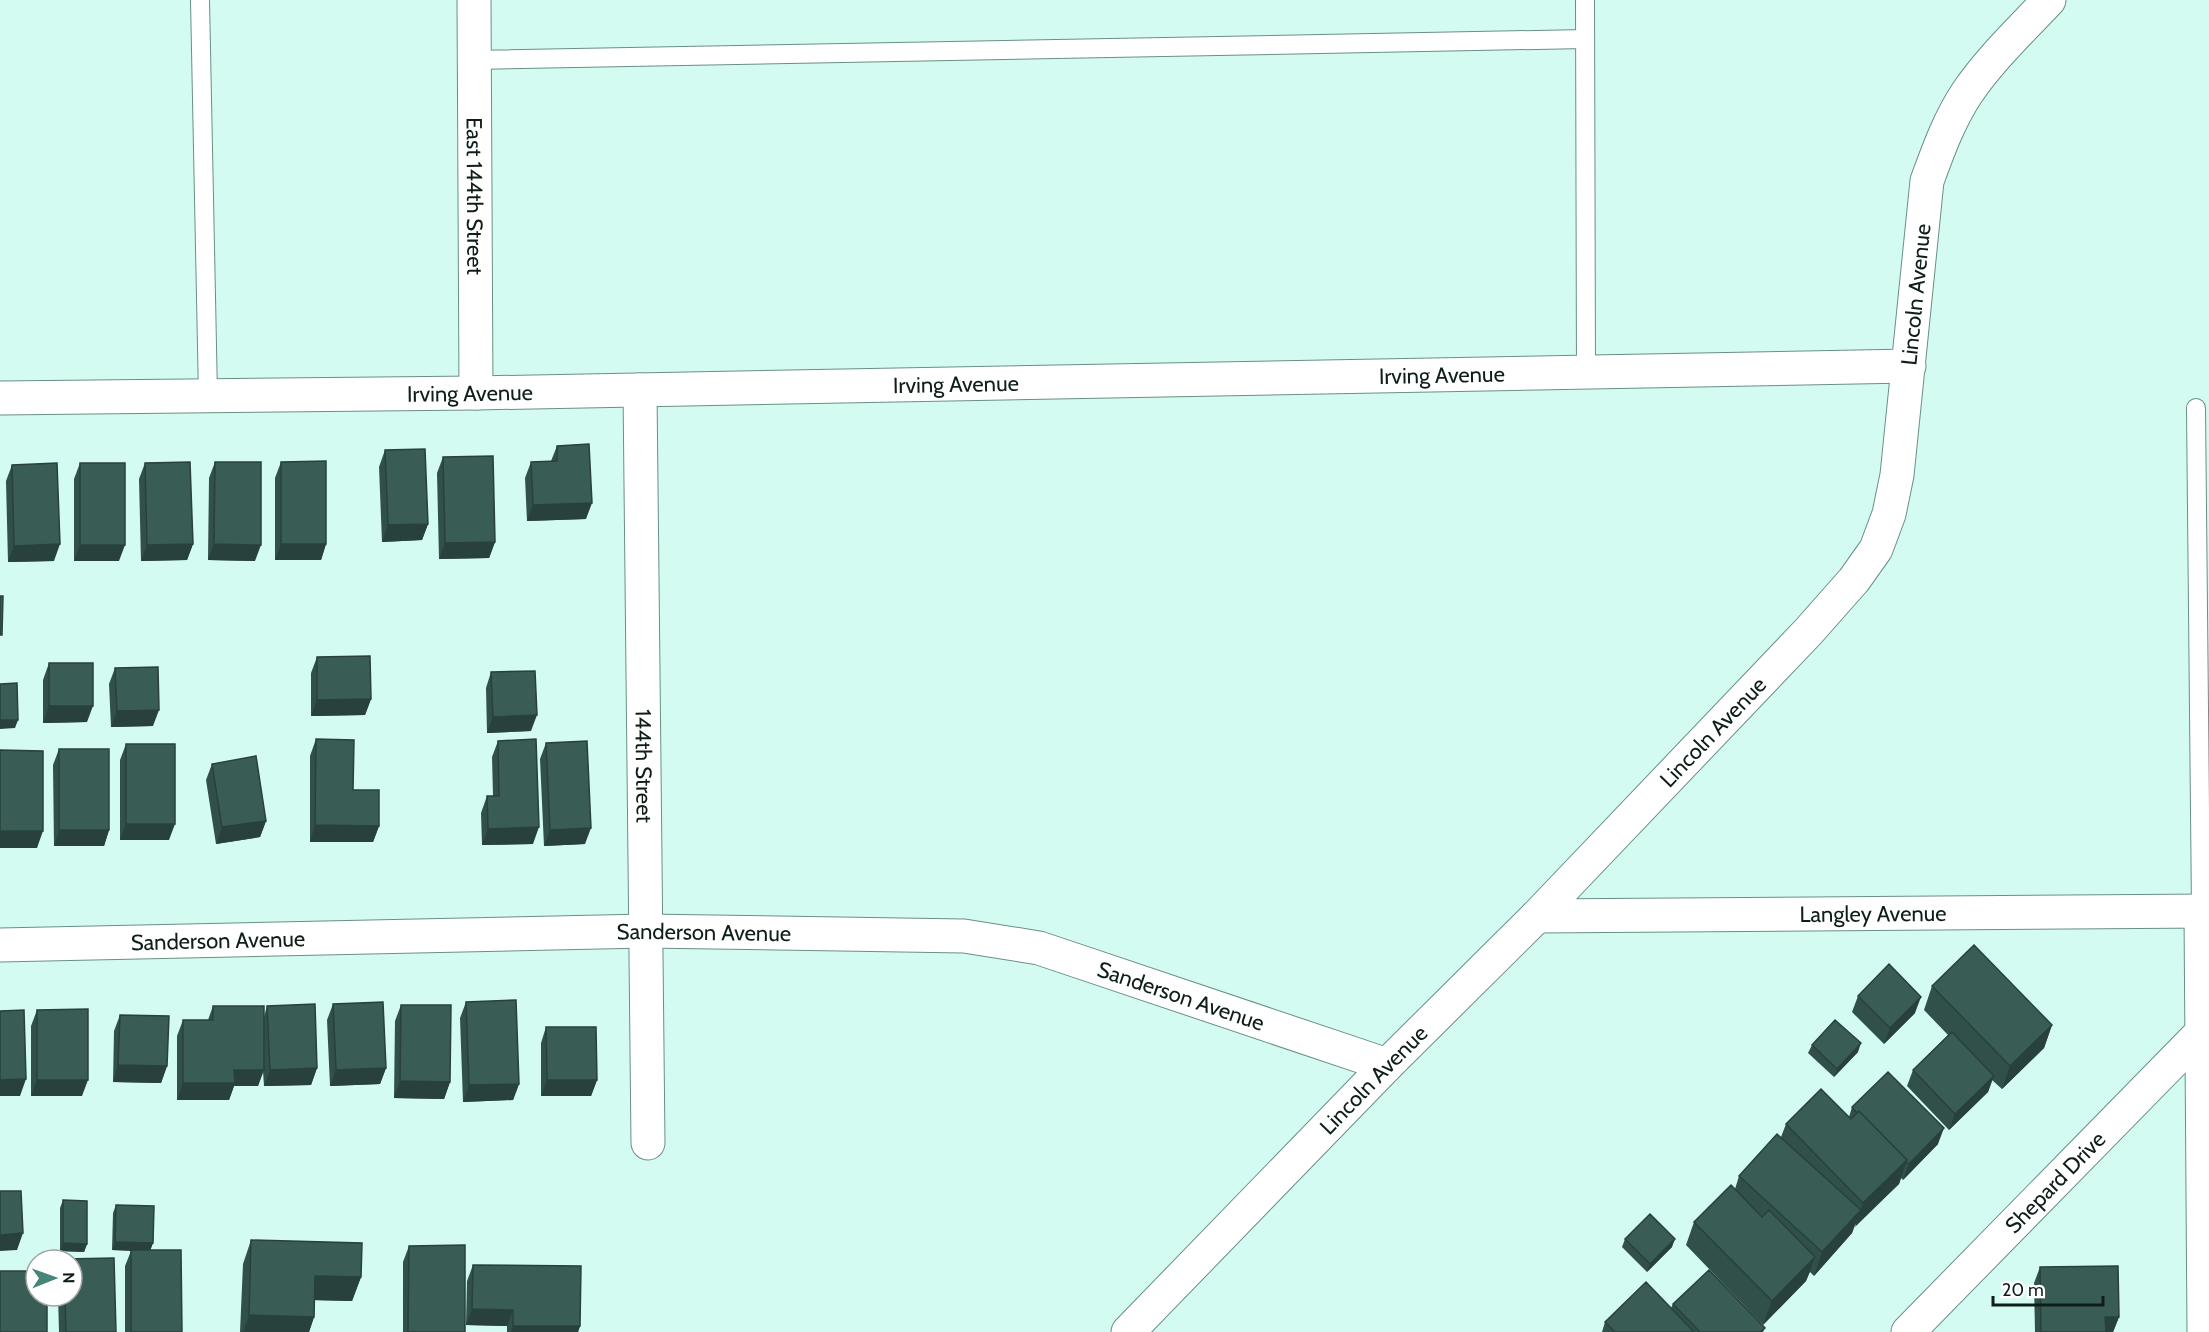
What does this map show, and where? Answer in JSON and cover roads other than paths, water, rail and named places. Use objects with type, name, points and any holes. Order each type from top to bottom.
[{"type":"street","name":"East 144th Street","points":[[474,0],[476,393]]},
{"type":"street","name":"Lincoln Avenue","points":[[1128,1332],[1387,1065],[1537,916],[1808,632],[1854,580],[1876,549],[1889,514],[1897,475],[1927,181],[1943,137],[1967,94],[1998,55],[2049,0]]},
{"type":"street","name":"Irving Avenue","points":[[0,398],[476,393],[1909,366]]},
{"type":"street","name":"144th Street","points":[[640,390],[648,1143]]},
{"type":"street","name":"Langley Avenue","points":[[1537,916],[2205,911]]},
{"type":"street","points":[[2204,1332],[2202,1032],[2205,911]]},
{"type":"street","name":"Sanderson Avenue","points":[[0,945],[646,931],[964,936],[1039,948],[1387,1065]]},
{"type":"street","name":"Shepard Drive","points":[[1908,1332],[2202,1032]]},
{"type":"lane","points":[[200,0],[208,396]]},
{"type":"lane","points":[[1585,0],[1586,372]]},
{"type":"lane","points":[[474,60],[1585,39]]},
{"type":"lane","points":[[2196,408],[2205,911]]}]
